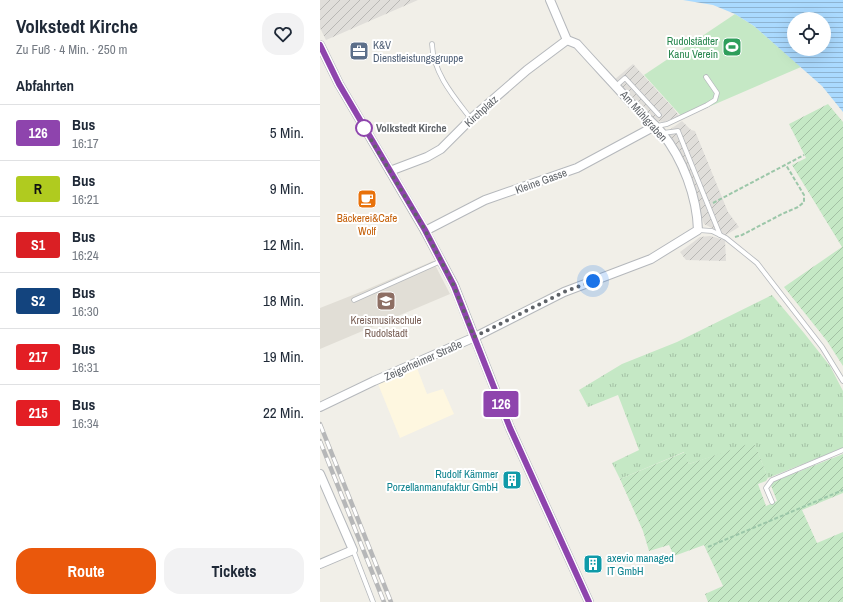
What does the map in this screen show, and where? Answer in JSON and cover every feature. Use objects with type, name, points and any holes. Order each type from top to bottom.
[{"type":"street","points":[[550,0],[567,40]]},
{"type":"street","name":"Am Mühlgraben","points":[[567,40],[577,44],[662,133],[679,161],[689,183],[698,216],[698,230]]},
{"type":"street","name":"Kirchplatz","points":[[390,171],[427,157],[441,149],[471,119],[527,70],[567,40]]},
{"type":"street","points":[[320,45],[339,84],[425,230],[454,286],[510,428],[589,602]]},
{"type":"street","name":"Kleine Gasse","points":[[425,230],[485,200],[577,168],[654,126]]},
{"type":"street","name":"Zeigerheimer Straße","points":[[320,407],[374,381],[474,337],[564,292],[652,258],[698,230]]},
{"type":"street","points":[[320,474],[353,550],[320,564]]},
{"type":"lane","points":[[432,44],[434,55],[445,84],[471,119]]},
{"type":"lane","points":[[654,126],[668,124],[715,100],[717,93],[706,77]]},
{"type":"lane","points":[[616,86],[625,78],[659,115]]},
{"type":"lane","points":[[662,133],[678,132],[720,235]]},
{"type":"lane","points":[[679,161],[688,157]]},
{"type":"lane","points":[[691,192],[701,188]]},
{"type":"lane","points":[[698,230],[712,230],[728,240],[757,263],[822,347],[843,381]]},
{"type":"lane","points":[[354,300],[441,261]]},
{"type":"lane","points":[[772,502],[766,488],[772,480],[843,450]]},
{"type":"lane","points":[[353,550],[373,602]]},
{"type":"path","points":[[708,205],[804,155]]},
{"type":"path","points":[[728,240],[742,236],[798,207],[804,202],[804,195],[786,165]]},
{"type":"path","points":[[708,547],[843,490]]},
{"type":"shaded area","points":[[320,0],[418,0],[326,40],[320,28]]},
{"type":"shaded area","points":[[633,64],[679,116],[664,122],[656,121],[645,112],[614,80]]},
{"type":"shaded area","points":[[682,121],[691,130],[695,131],[728,212],[739,227],[726,235],[704,224],[688,175],[667,136],[668,131]]},
{"type":"shaded area","points":[[710,236],[725,240],[726,261],[686,260],[680,252],[700,237]]},
{"type":"shaded area","name":"Kreismusikschule Rudolstadt","points":[[433,261],[450,294],[320,349],[320,308]]},
{"type":"shaded area","points":[[417,368],[427,394],[443,389],[454,414],[400,438],[378,384]]},
{"type":"green space","name":"Rudolstädter Kanu Verein","points":[[735,14],[754,26],[801,67],[683,118],[644,75]]},
{"type":"green space","points":[[828,104],[843,122],[843,366],[827,341],[784,287],[842,247],[792,165],[806,158],[789,124]]},
{"type":"green space","points":[[772,295],[830,366],[843,391],[843,448],[768,478],[754,443],[689,464],[684,452],[620,479],[612,463],[639,450],[618,395],[588,407],[579,390],[622,364],[677,342]]},
{"type":"green space","points":[[754,442],[768,478],[766,481],[758,484],[766,506],[777,501],[770,483],[843,454],[843,493],[802,510],[817,543],[843,532],[843,602],[708,602],[705,594],[723,586],[704,545],[674,556],[669,545],[649,551],[643,531],[620,479],[685,452],[689,464]]},
{"type":"water","points":[[683,0],[843,0],[843,112],[822,86],[788,56],[831,56],[831,12],[787,12],[787,55],[754,26],[735,14],[713,5]]},
{"type":"railway","points":[[320,424],[391,602]]},
{"type":"railway","points":[[320,441],[384,602]]},
{"type":"bus line","name":"126","points":[[320,45],[339,84],[425,230],[454,286],[510,428],[589,602]]},
{"type":"place","name":"Rudolstädter Kanu Verein","points":[[732,47]]},
{"type":"place","name":"K&V Dienstleistungsgruppe","points":[[359,51]]},
{"type":"place","name":"Volkstedt Kirche","points":[[364,128]]},
{"type":"place","name":"Bäckerei&Cafe Wolf","points":[[367,199]]},
{"type":"place","name":"Kreismusikschule Rudolstadt","points":[[386,301]]},
{"type":"place","name":"Rudolf Kämmer Porzellanmanufaktur GmbH","points":[[512,480]]},
{"type":"place","name":"axevio managed IT GmbH","points":[[593,564]]},
{"type":"route","points":[[364,128],[425,230],[454,286],[474,337],[564,292],[593,281]]}]
